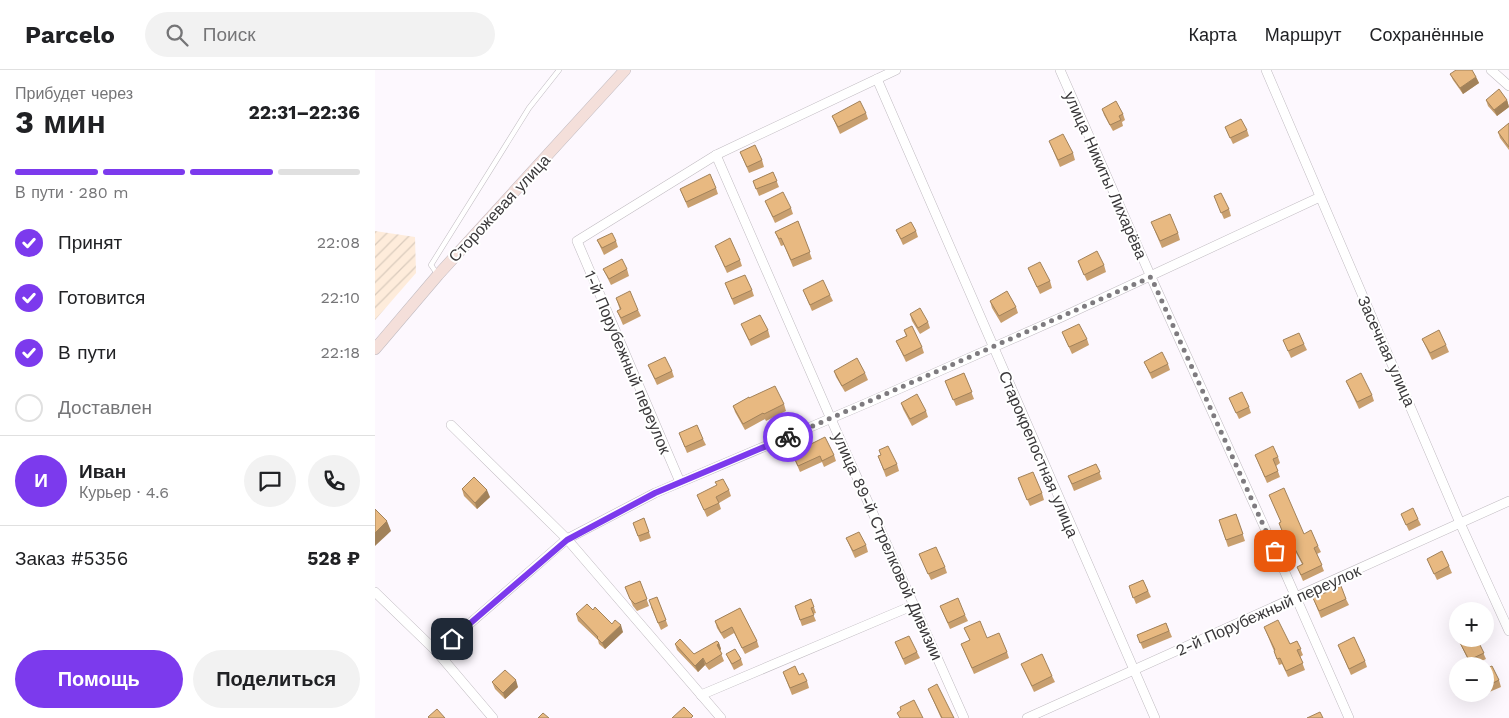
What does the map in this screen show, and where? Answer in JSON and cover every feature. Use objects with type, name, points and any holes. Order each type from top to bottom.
[{"type":"main road","name":"Сторожевая улица","points":[[375,348],[438,275],[625,70]]},
{"type":"street","points":[[716,155],[896,70]]},
{"type":"street","name":"улица Никиты Лихарёва","points":[[1060,70],[1349,718]]},
{"type":"street","name":"Засечная улица","points":[[1266,70],[1415,413],[1460,523],[1509,631]]},
{"type":"street","points":[[1491,70],[1509,86]]},
{"type":"street","name":"Старокрепостная улица","points":[[877,79],[1155,718]]},
{"type":"street","name":"1-й Порубежный переулок","points":[[680,482],[577,242],[716,155]]},
{"type":"street","name":"улица 89-й Стрелковой Дивизии","points":[[716,155],[964,718]]},
{"type":"street","points":[[437,652],[567,540],[655,493],[831,419],[1151,277],[1320,197]]},
{"type":"street","points":[[451,425],[567,540],[721,718]]},
{"type":"street","name":"2-й Порубежный переулок","points":[[1027,718],[1509,501]]},
{"type":"street","points":[[375,592],[437,652],[493,718]]},
{"type":"street","points":[[701,695],[914,605]]},
{"type":"lane","points":[[438,275],[431,265],[529,108],[559,70]]},
{"type":"shaded area","points":[[375,231],[415,237],[416,273],[375,320]]},
{"type":"building","points":[[1456,70],[1472,70],[1476,77],[1460,88],[1450,74]]},
{"type":"building","points":[[1499,89],[1507,100],[1494,110],[1486,100]]},
{"type":"building","points":[[860,101],[866,113],[838,127],[832,116]]},
{"type":"building","points":[[1116,101],[1123,114],[1119,116],[1121,120],[1110,125],[1102,109]]},
{"type":"building","points":[[1241,119],[1247,130],[1230,138],[1225,127]]},
{"type":"building","points":[[1509,123],[1509,147],[1498,132]]},
{"type":"building","points":[[1063,134],[1073,153],[1058,160],[1049,141]]},
{"type":"building","points":[[755,145],[762,160],[747,167],[740,152]]},
{"type":"building","points":[[773,172],[777,181],[756,189],[753,181]]},
{"type":"building","points":[[710,174],[716,188],[686,202],[680,189]]},
{"type":"building","points":[[783,192],[791,208],[773,217],[765,201]]},
{"type":"building","points":[[1221,193],[1229,209],[1221,213],[1214,196]]},
{"type":"building","points":[[1170,214],[1178,233],[1160,241],[1151,222]]},
{"type":"building","points":[[798,221],[810,252],[791,260],[781,238],[779,239],[775,232]]},
{"type":"building","points":[[911,222],[916,231],[901,239],[896,230]]},
{"type":"building","points":[[612,233],[616,241],[602,248],[597,240]]},
{"type":"building","points":[[730,238],[740,260],[725,267],[715,246]]},
{"type":"building","points":[[1097,251],[1104,265],[1084,275],[1078,261]]},
{"type":"building","points":[[622,259],[627,269],[609,279],[603,269]]},
{"type":"building","points":[[1040,262],[1050,281],[1037,287],[1028,268]]},
{"type":"building","points":[[745,275],[752,290],[732,299],[725,283]]},
{"type":"building","points":[[823,280],[830,295],[810,305],[803,290]]},
{"type":"building","points":[[630,291],[638,310],[621,318],[617,311],[621,309],[616,298]]},
{"type":"building","points":[[1007,291],[1016,307],[999,316],[990,301]]},
{"type":"building","points":[[920,308],[928,322],[918,328],[910,314]]},
{"type":"building","points":[[760,315],[768,330],[749,340],[741,324]]},
{"type":"building","points":[[1079,324],[1087,339],[1069,347],[1062,332]]},
{"type":"building","points":[[912,326],[922,347],[904,356],[896,341],[907,336],[904,330]]},
{"type":"building","points":[[1439,330],[1446,345],[1430,353],[1422,339]]},
{"type":"building","points":[[1299,333],[1304,344],[1288,351],[1283,340]]},
{"type":"building","points":[[1162,352],[1168,364],[1150,373],[1144,362]]},
{"type":"building","points":[[665,357],[672,371],[655,379],[648,365]]},
{"type":"building","points":[[857,358],[865,373],[842,386],[834,371]]},
{"type":"building","points":[[964,373],[972,392],[953,400],[945,381]]},
{"type":"building","points":[[1361,373],[1372,395],[1357,402],[1346,381]]},
{"type":"building","points":[[775,386],[784,404],[743,424],[733,406]]},
{"type":"building","points":[[1242,392],[1249,407],[1236,413],[1229,398]]},
{"type":"building","points":[[917,394],[926,411],[910,419],[901,403]]},
{"type":"building","points":[[697,425],[703,439],[685,447],[679,433]]},
{"type":"building","points":[[825,437],[834,455],[822,461],[820,456],[798,466],[791,451]]},
{"type":"building","points":[[888,446],[897,464],[884,470],[878,456],[881,455],[879,450]]},
{"type":"building","points":[[1273,446],[1278,457],[1273,459],[1278,471],[1265,477],[1255,455]]},
{"type":"building","points":[[1096,464],[1100,472],[1072,484],[1068,476]]},
{"type":"building","points":[[1033,472],[1042,493],[1027,500],[1018,478]]},
{"type":"building","points":[[474,477],[487,490],[475,503],[462,489]]},
{"type":"building","points":[[723,479],[729,490],[716,497],[719,503],[704,510],[697,495],[717,485],[715,482]]},
{"type":"building","points":[[1284,488],[1304,534],[1311,530],[1318,546],[1314,548],[1322,565],[1301,575],[1297,567],[1303,564],[1286,532],[1283,533],[1279,523],[1281,522],[1269,495]]},
{"type":"building","points":[[1413,508],[1418,519],[1406,525],[1401,514]]},
{"type":"building","points":[[375,509],[387,521],[375,533]]},
{"type":"building","points":[[1236,514],[1243,534],[1226,540],[1219,520]]},
{"type":"building","points":[[644,518],[649,532],[638,536],[633,523]]},
{"type":"building","points":[[859,532],[866,545],[853,551],[846,538]]},
{"type":"building","points":[[936,547],[945,567],[928,574],[919,554]]},
{"type":"building","points":[[1442,551],[1449,566],[1434,574],[1427,559]]},
{"type":"building","points":[[1143,580],[1148,591],[1133,598],[1129,586]]},
{"type":"building","points":[[640,581],[647,599],[635,604],[630,599],[625,587]]},
{"type":"building","points":[[1341,586],[1346,599],[1319,611],[1313,598]]},
{"type":"building","points":[[657,597],[666,620],[658,623],[649,600]]},
{"type":"building","points":[[958,598],[965,615],[948,623],[940,606]]},
{"type":"building","points":[[811,599],[814,607],[811,608],[814,615],[800,620],[795,606]]},
{"type":"building","points":[[587,604],[593,610],[595,607],[612,624],[615,620],[621,625],[602,643],[576,614]]},
{"type":"building","points":[[740,608],[757,641],[742,648],[732,627],[721,633],[715,621]]},
{"type":"building","points":[[1278,620],[1290,644],[1297,641],[1301,649],[1297,650],[1303,663],[1286,671],[1280,658],[1277,659],[1275,650],[1264,627]]},
{"type":"building","points":[[980,621],[987,638],[999,633],[1007,652],[972,668],[961,644],[970,640],[964,628]]},
{"type":"building","points":[[1166,623],[1169,631],[1140,643],[1137,635]]},
{"type":"building","points":[[909,636],[917,652],[903,659],[895,642]]},
{"type":"building","points":[[1354,637],[1365,661],[1349,669],[1338,645]]},
{"type":"building","points":[[680,639],[694,654],[717,641],[722,654],[706,664],[703,658],[695,666],[675,644]]},
{"type":"building","points":[[1462,647],[1481,647],[1484,653],[1475,657],[1467,657]]},
{"type":"building","points":[[735,649],[741,659],[732,664],[726,654]]},
{"type":"building","points":[[1042,654],[1052,676],[1032,686],[1021,664]]},
{"type":"building","points":[[795,666],[799,675],[803,673],[807,681],[790,688],[783,672]]},
{"type":"building","points":[[505,670],[516,680],[503,693],[492,682]]},
{"type":"building","points":[[1494,670],[1499,680],[1494,682]]},
{"type":"building","points":[[937,684],[954,718],[942,718],[928,689]]},
{"type":"building","points":[[914,700],[923,718],[900,718],[897,713],[901,710],[900,707]]},
{"type":"building","points":[[684,707],[693,716],[691,718],[672,718]]},
{"type":"building","points":[[437,709],[445,718],[428,717]]},
{"type":"building","points":[[1320,712],[1323,718],[1307,718]]},
{"type":"building","points":[[543,713],[549,718],[538,718]]},
{"type":"way so far","points":[[788,437],[1151,277],[1275,551]]},
{"type":"route","points":[[452,639],[567,540],[655,493],[788,437]]}]
